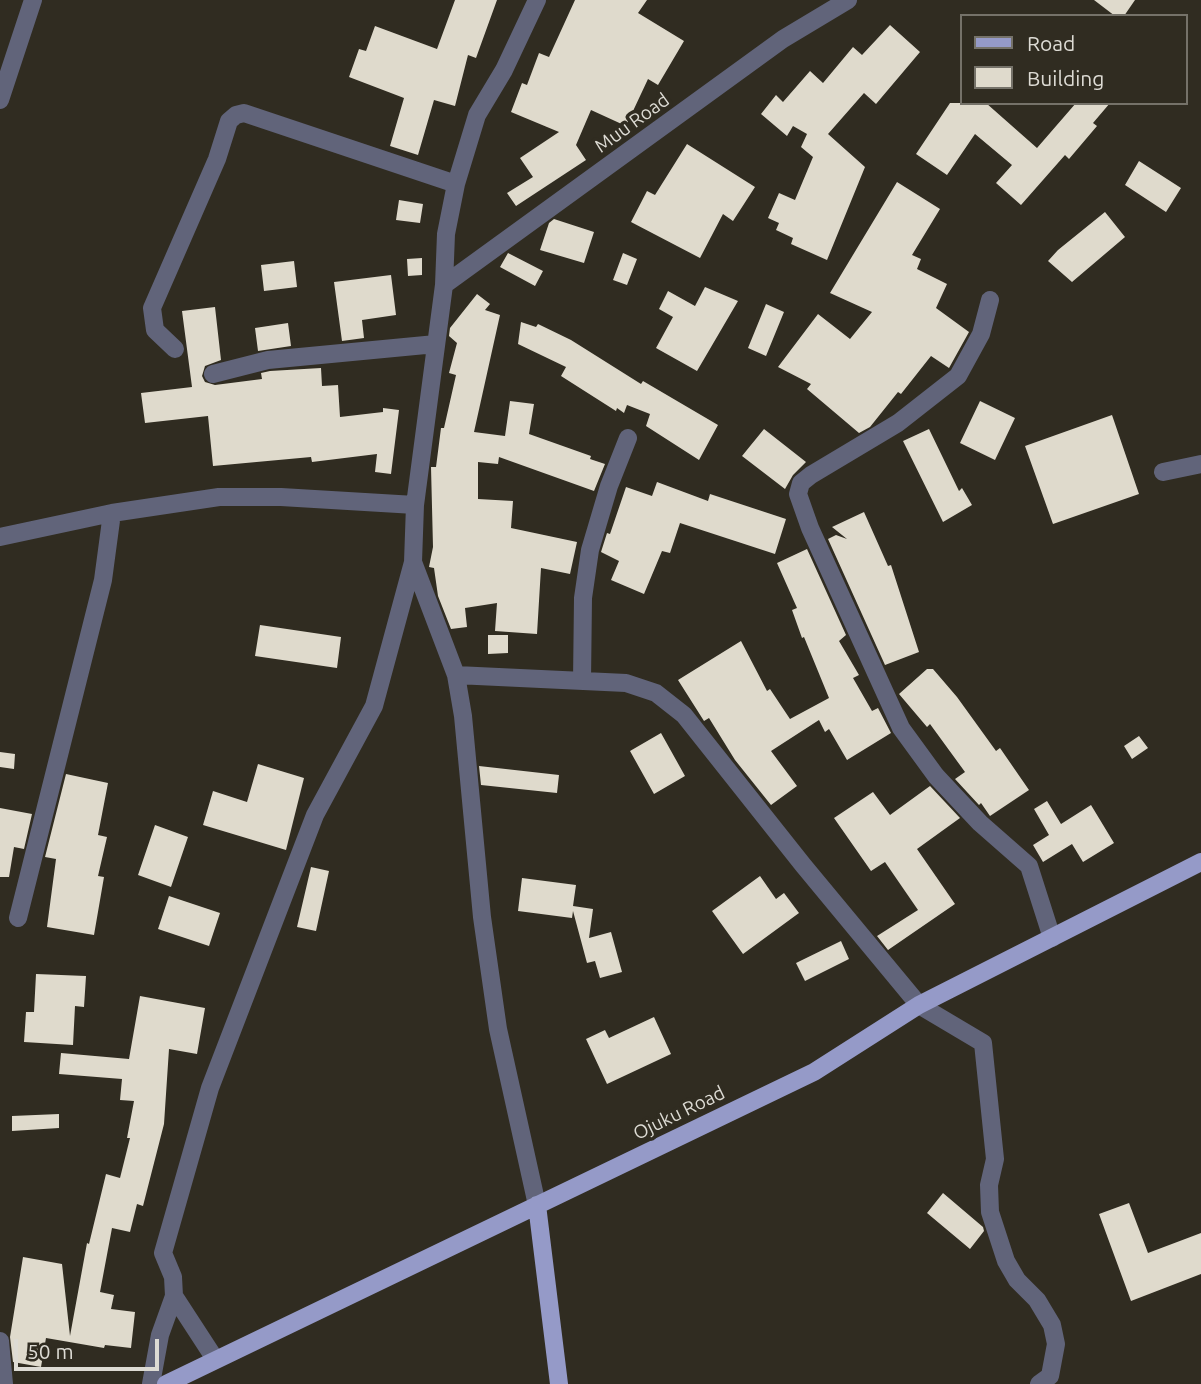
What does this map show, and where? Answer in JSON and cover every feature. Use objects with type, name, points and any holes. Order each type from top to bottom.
[{"type":"main road","name":"Ojuku Road","points":[[166,1384],[814,1072],[919,1005],[1201,862]]},
{"type":"main road","points":[[537,1205],[559,1384]]},
{"type":"street","points":[[0,100],[33,0]]},
{"type":"street","points":[[151,1384],[160,1335],[174,1296],[173,1277],[163,1253],[211,1088],[315,815],[374,706],[413,562],[415,505],[444,285],[446,234],[456,184],[477,116],[504,70],[537,0]]},
{"type":"street","name":"Muu Road","points":[[444,285],[783,39],[848,0]]},
{"type":"street","points":[[175,349],[155,330],[152,308],[217,159],[229,121],[236,115],[244,113],[456,184]]},
{"type":"street","points":[[989,300],[981,334],[958,376],[898,423],[811,475],[802,483],[798,494],[810,528],[901,727],[936,776],[980,822],[1029,866],[1052,938]]},
{"type":"street","points":[[213,374],[268,360],[436,344]]},
{"type":"street","points":[[582,681],[583,598],[590,550],[609,486],[628,438]]},
{"type":"street","points":[[1163,471],[1201,464]]},
{"type":"street","points":[[0,537],[112,513],[219,497],[281,497],[415,505]]},
{"type":"street","points":[[18,918],[103,580],[112,513]]},
{"type":"street","points":[[413,562],[456,675],[463,716],[482,917],[498,1029],[537,1205]]},
{"type":"street","points":[[456,675],[626,683],[656,693],[684,715],[803,866],[919,1005],[983,1043],[995,1158],[989,1185],[990,1212],[1006,1261],[1017,1280],[1037,1300],[1052,1325],[1056,1344],[1050,1376],[1039,1384]]},
{"type":"street","points":[[174,1296],[215,1359]]},
{"type":"street","points":[[0,1353],[4,1384]]},
{"type":"building","points":[[455,0],[497,0],[476,58],[468,55],[455,106],[434,100],[418,155],[390,146],[404,98],[349,77],[359,49],[366,51],[375,26],[437,49]]},
{"type":"building","points":[[575,0],[647,0],[638,13],[684,41],[658,85],[648,79],[626,126],[591,110],[576,145],[586,160],[516,206],[507,193],[533,177],[520,158],[559,132],[511,112],[522,83],[527,85],[539,53],[549,57]]},
{"type":"building","points":[[1094,0],[1135,0],[1125,14],[1112,14]]},
{"type":"building","points":[[890,25],[920,52],[876,104],[864,93],[828,134],[865,167],[827,260],[791,244],[793,238],[776,230],[779,223],[768,218],[779,193],[795,200],[813,157],[801,147],[807,134],[793,126],[787,136],[761,114],[776,95],[783,102],[810,71],[823,83],[853,47],[862,55]]},
{"type":"building","points":[[950,103],[988,105],[1037,148],[1074,105],[1108,105],[1093,123],[1097,126],[1069,159],[1065,155],[1021,205],[996,183],[1012,165],[975,134],[947,175],[916,154]]},
{"type":"building","points":[[687,144],[755,187],[733,221],[723,214],[700,258],[631,222],[647,191],[655,195]]},
{"type":"building","points":[[1139,161],[1181,188],[1166,212],[1125,185]]},
{"type":"building","points":[[897,182],[940,209],[912,255],[921,259],[917,269],[947,284],[936,308],[969,332],[949,368],[931,356],[901,394],[898,392],[870,427],[859,433],[807,389],[811,384],[778,367],[818,314],[850,339],[872,312],[830,293]]},
{"type":"building","points":[[399,200],[423,204],[420,223],[396,220]]},
{"type":"building","points":[[1105,212],[1125,237],[1072,282],[1048,261]]},
{"type":"building","points":[[554,219],[594,232],[584,263],[540,250],[549,223]]},
{"type":"building","points":[[508,253],[543,271],[535,286],[500,267]]},
{"type":"building","points":[[623,253],[637,259],[627,285],[613,280]]},
{"type":"building","points":[[422,258],[422,275],[408,276],[407,259]]},
{"type":"building","points":[[294,261],[297,287],[264,291],[261,265]]},
{"type":"building","points":[[391,275],[396,315],[362,320],[364,338],[342,341],[334,282]]},
{"type":"building","points":[[705,287],[738,301],[697,371],[656,348],[673,317],[659,309],[668,291],[695,306]]},
{"type":"building","points":[[477,294],[490,304],[485,310],[500,315],[474,432],[505,436],[510,401],[534,404],[529,434],[591,456],[590,459],[605,464],[594,491],[499,457],[498,464],[478,462],[478,499],[513,501],[511,528],[577,542],[570,574],[541,568],[537,634],[495,631],[497,603],[465,608],[467,627],[451,629],[438,596],[434,568],[429,567],[433,547],[431,467],[436,467],[441,428],[444,428],[456,375],[449,373],[457,343],[449,336],[450,328]]},
{"type":"building","points":[[766,304],[784,312],[766,356],[748,348]]},
{"type":"building","points":[[215,307],[221,360],[205,366],[202,376],[205,382],[215,385],[262,379],[261,373],[270,371],[321,368],[322,386],[338,385],[340,417],[383,412],[383,408],[399,410],[391,474],[375,472],[377,454],[312,462],[311,457],[213,466],[208,416],[145,423],[141,393],[192,387],[182,311]]},
{"type":"building","points":[[521,322],[536,327],[538,324],[571,340],[641,384],[643,381],[718,425],[699,460],[646,426],[650,414],[627,405],[624,413],[617,408],[616,411],[561,376],[566,367],[518,344]]},
{"type":"building","points":[[288,323],[291,346],[258,351],[255,328]]},
{"type":"building","points":[[980,401],[1015,418],[995,460],[960,443]]},
{"type":"building","points":[[1112,415],[1139,494],[1053,524],[1025,446]]},
{"type":"building","points":[[764,429],[806,462],[793,475],[785,489],[742,456]]},
{"type":"building","points":[[929,429],[959,491],[962,488],[972,505],[943,522],[903,441]]},
{"type":"building","points":[[657,482],[708,501],[710,494],[786,519],[775,554],[680,523],[670,553],[662,551],[644,594],[611,580],[619,561],[601,552],[626,487],[652,496]]},
{"type":"building","points":[[864,512],[888,566],[891,565],[919,652],[885,665],[828,539],[836,535],[847,539],[832,527]]},
{"type":"building","points":[[807,549],[846,635],[839,641],[859,675],[853,678],[872,711],[878,708],[891,733],[847,760],[829,729],[825,732],[819,720],[771,751],[797,786],[771,805],[735,760],[709,718],[704,721],[678,680],[741,641],[767,691],[770,689],[790,719],[829,698],[804,637],[802,638],[792,610],[797,608],[777,563]]},
{"type":"building","points":[[260,625],[341,637],[337,668],[255,656]]},
{"type":"building","points":[[488,635],[508,635],[508,653],[488,654]]},
{"type":"building","points":[[927,669],[933,669],[957,697],[996,751],[1000,748],[1029,790],[990,816],[981,803],[979,805],[955,779],[965,772],[930,724],[927,727],[899,694]]},
{"type":"building","points":[[661,733],[685,776],[654,794],[630,751]]},
{"type":"building","points":[[1139,736],[1148,748],[1132,759],[1124,746]]},
{"type":"building","points":[[0,752],[15,754],[14,769],[0,767]]},
{"type":"building","points":[[258,764],[304,778],[286,850],[203,825],[213,791],[247,802]]},
{"type":"building","points":[[479,766],[559,775],[557,793],[481,785]]},
{"type":"building","points":[[66,774],[108,783],[98,835],[107,837],[98,876],[104,877],[94,935],[47,927],[56,859],[45,857]]},
{"type":"building","points":[[930,786],[960,818],[917,849],[955,904],[888,950],[877,936],[918,910],[885,862],[871,871],[834,818],[873,792],[890,815]]},
{"type":"building","points":[[1047,801],[1061,824],[1091,805],[1114,843],[1083,862],[1072,844],[1043,862],[1033,845],[1049,835],[1034,809]]},
{"type":"building","points":[[0,808],[32,814],[24,849],[14,847],[9,877],[0,877]]},
{"type":"building","points":[[155,825],[188,837],[171,887],[138,875]]},
{"type":"building","points":[[311,867],[329,871],[316,931],[297,927]]},
{"type":"building","points":[[760,876],[776,899],[784,893],[799,913],[743,954],[712,911]]},
{"type":"building","points":[[522,878],[576,885],[573,906],[593,909],[589,938],[611,932],[622,972],[600,978],[595,961],[587,963],[573,911],[572,918],[518,911]]},
{"type":"building","points":[[169,896],[220,913],[209,946],[158,929]]},
{"type":"building","points":[[841,941],[849,959],[805,981],[796,963]]},
{"type":"building","points":[[36,974],[86,976],[84,1007],[75,1006],[73,1045],[24,1042],[26,1012],[34,1012]]},
{"type":"building","points":[[140,996],[205,1008],[197,1054],[169,1049],[164,1124],[143,1206],[137,1204],[130,1232],[112,1228],[100,1292],[114,1295],[111,1309],[135,1312],[131,1348],[105,1345],[104,1348],[46,1338],[41,1367],[13,1362],[10,1337],[23,1257],[62,1264],[70,1336],[87,1243],[89,1244],[106,1174],[120,1178],[130,1138],[127,1138],[134,1101],[120,1100],[122,1079],[59,1074],[61,1053],[129,1059]]},
{"type":"building","points":[[654,1017],[671,1054],[607,1084],[586,1039],[605,1030],[609,1038]]},
{"type":"building","points":[[59,1114],[59,1128],[12,1131],[12,1116]]},
{"type":"building","points":[[943,1193],[983,1227],[984,1231],[970,1249],[927,1213]]},
{"type":"building","points":[[1129,1203],[1148,1253],[1201,1233],[1201,1274],[1131,1301],[1099,1214]]}]
